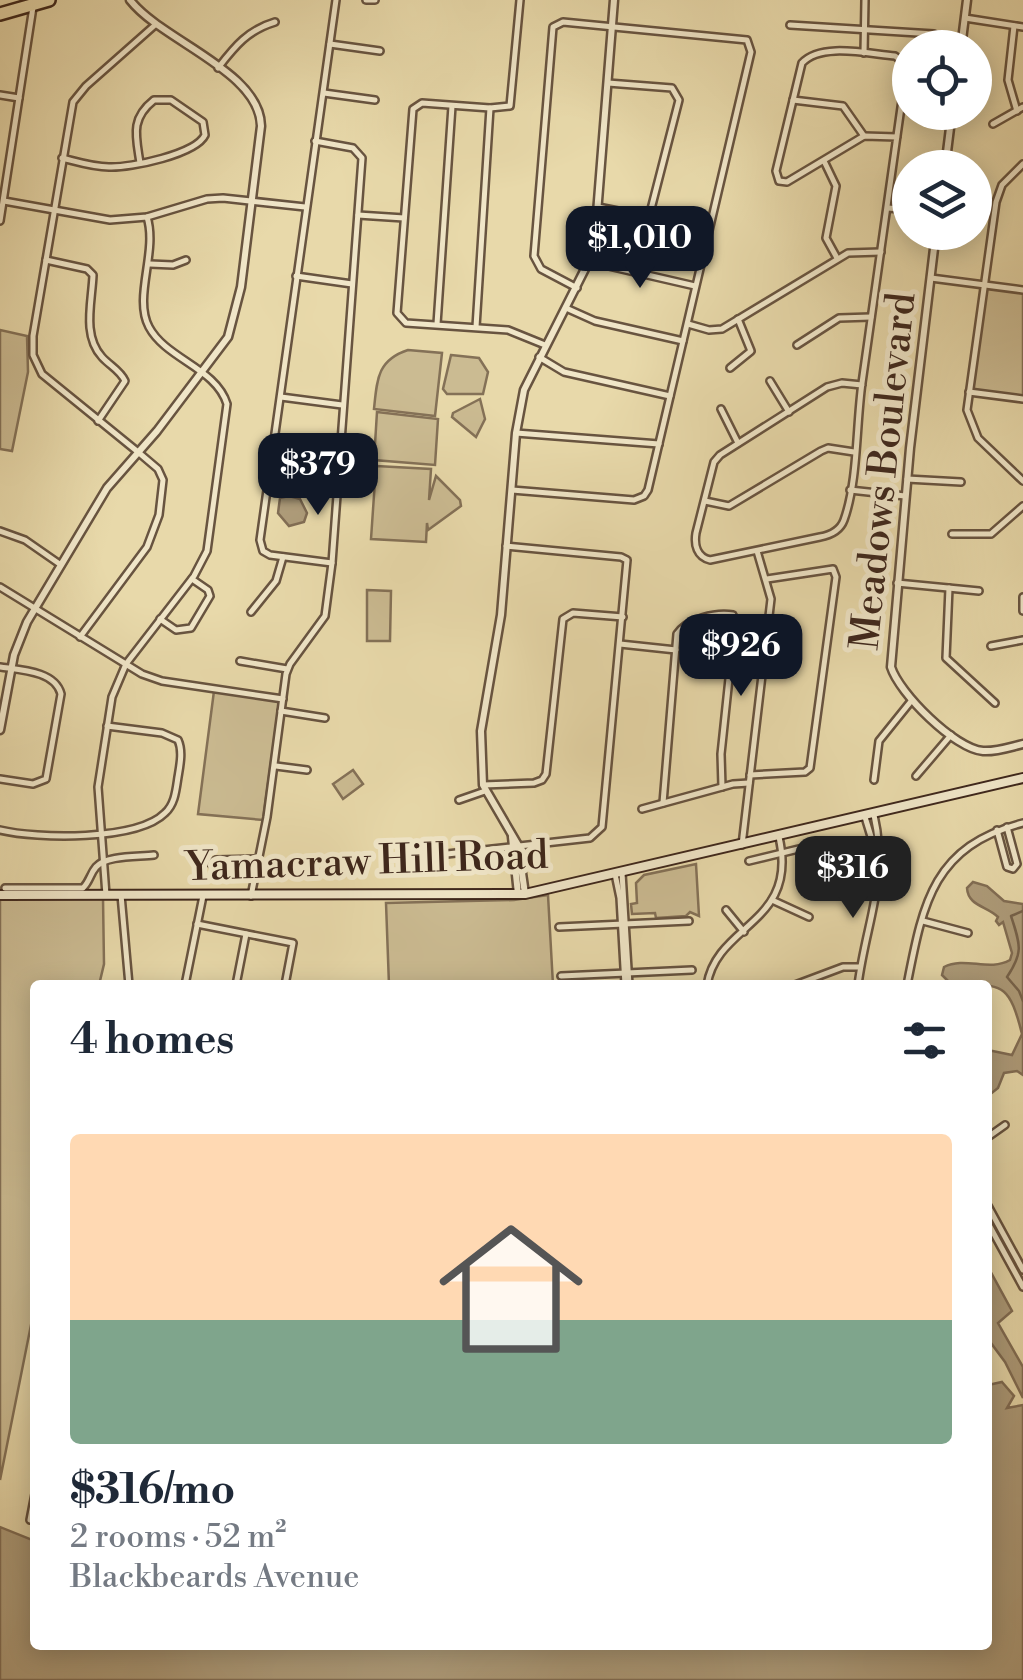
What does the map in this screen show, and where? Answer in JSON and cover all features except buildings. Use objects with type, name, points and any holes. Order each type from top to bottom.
[{"type":"highway","points":[[0,14],[50,0]]},
{"type":"main road","name":"Yamacraw Hill Road","points":[[2,892],[202,896],[521,894],[1023,778]]},
{"type":"street","points":[[0,730],[19,639],[36,607],[107,488],[202,374],[234,322],[253,200],[260,115],[248,92],[137,10],[132,0]]},
{"type":"street","points":[[332,564],[266,553],[260,544],[336,0]]},
{"type":"street","points":[[366,0],[376,0]]},
{"type":"street","points":[[520,0],[512,101],[507,108],[422,103],[413,109],[398,316],[406,323],[523,334],[546,345]]},
{"type":"street","points":[[521,894],[516,846],[484,788],[481,731],[501,615],[516,433],[524,390],[591,262],[614,0]]},
{"type":"street","points":[[864,53],[865,0]]},
{"type":"street","points":[[963,30],[967,0]]},
{"type":"street","points":[[0,221],[33,6]]},
{"type":"street","points":[[964,18],[1023,26]]},
{"type":"street","points":[[218,68],[243,38],[275,22]]},
{"type":"street","points":[[512,490],[639,499],[648,490],[751,52],[750,43],[743,37],[563,22],[551,31],[534,256],[541,270],[577,288]]},
{"type":"street","points":[[80,636],[155,531],[163,480],[158,469],[42,374],[36,366],[32,336],[68,119],[78,95],[155,24]]},
{"type":"street","points":[[790,25],[892,32]]},
{"type":"street","points":[[993,124],[1020,109],[1008,80],[1014,26]]},
{"type":"street","points":[[330,44],[380,52]]},
{"type":"street","points":[[862,384],[835,384],[714,462],[695,539],[700,555],[710,560],[835,532],[843,522],[850,490],[862,384],[888,208],[897,137],[905,66],[895,56],[864,53],[819,52],[806,58],[777,179],[787,182],[864,136],[897,137]]},
{"type":"street","points":[[598,207],[643,216],[652,210],[679,100],[672,88],[608,83]]},
{"type":"street","points":[[324,93],[375,100]]},
{"type":"street","points":[[0,95],[19,98]]},
{"type":"street","points":[[62,158],[107,168],[140,163],[194,148],[205,135],[202,122],[171,100],[154,100],[134,124],[140,163]]},
{"type":"street","points":[[793,100],[843,106],[864,136]]},
{"type":"street","points":[[436,324],[452,106]]},
{"type":"street","points":[[476,327],[490,108]]},
{"type":"street","points":[[251,896],[288,669],[325,616],[332,564],[362,158],[347,146],[315,141]]},
{"type":"street","points":[[824,162],[836,186],[826,238],[837,258]]},
{"type":"street","points":[[1023,164],[998,193],[968,414],[976,435],[1023,481]]},
{"type":"street","points":[[4,201],[110,220],[147,217],[207,199],[305,207]]},
{"type":"street","points":[[888,208],[892,208]]},
{"type":"street","points":[[358,214],[404,218]]},
{"type":"street","points":[[106,895],[98,787],[112,697],[126,664],[192,579],[207,551],[227,404],[219,389],[149,327],[144,302],[151,236],[147,217]]},
{"type":"street","points":[[688,324],[716,330],[837,258],[856,250],[881,252]]},
{"type":"street","name":"Meadows Boulevard","points":[[934,250],[905,496],[891,667],[912,700],[968,747],[982,751],[1023,744]]},
{"type":"street","points":[[46,260],[87,269],[93,276],[92,340],[125,381],[98,421]]},
{"type":"street","points":[[150,264],[186,260]]},
{"type":"street","points":[[591,262],[696,286]]},
{"type":"street","points":[[296,276],[352,284]]},
{"type":"street","points":[[931,278],[1023,290]]},
{"type":"street","points":[[566,308],[595,321],[683,341]]},
{"type":"street","points":[[797,344],[839,318],[872,317]]},
{"type":"street","points":[[730,368],[751,350],[738,319]]},
{"type":"street","points":[[539,357],[564,372],[670,396]]},
{"type":"street","points":[[770,382],[789,412]]},
{"type":"street","points":[[969,392],[1023,399]]},
{"type":"street","points":[[281,397],[343,406]]},
{"type":"street","points":[[721,409],[738,443]]},
{"type":"street","points":[[516,433],[659,444]]},
{"type":"street","points":[[704,501],[730,506],[828,448],[854,452]]},
{"type":"street","points":[[270,473],[338,482]]},
{"type":"street","points":[[907,479],[961,482]]},
{"type":"street","points":[[850,490],[905,496]]},
{"type":"street","points":[[952,534],[991,534],[1023,506]]},
{"type":"street","points":[[0,531],[25,540],[61,565]]},
{"type":"street","points":[[438,855],[590,838],[600,831],[627,560],[621,556],[506,546]]},
{"type":"street","points":[[742,846],[771,599],[758,551]]},
{"type":"street","points":[[251,612],[276,581],[282,557]]},
{"type":"street","points":[[642,809],[750,779],[806,772],[810,768],[836,577],[832,569],[768,579]]},
{"type":"street","points":[[160,619],[176,630],[190,628],[210,596],[192,579]]},
{"type":"street","points":[[898,583],[979,590]]},
{"type":"street","points":[[0,588],[126,664],[162,681],[283,698]]},
{"type":"street","points":[[948,588],[946,658],[995,703]]},
{"type":"street","points":[[1023,598],[1023,611]]},
{"type":"street","points":[[459,800],[484,788],[542,780],[546,774],[563,619],[573,613],[623,616]]},
{"type":"street","points":[[663,803],[676,650],[682,626],[725,614],[732,615],[734,622],[721,754],[722,787]]},
{"type":"street","points":[[991,646],[1023,640]]},
{"type":"street","points":[[620,644],[676,650]]},
{"type":"street","points":[[240,660],[288,669]]},
{"type":"street","points":[[0,667],[54,680],[60,694],[46,779],[33,784],[0,779]]},
{"type":"street","points":[[874,780],[879,741],[912,700]]},
{"type":"street","points":[[282,711],[324,718]]},
{"type":"street","points":[[0,830],[51,838],[101,833],[134,827],[166,813],[174,798],[181,748],[178,740],[107,726]]},
{"type":"street","points":[[916,776],[950,734]]},
{"type":"street","points":[[274,766],[308,770]]},
{"type":"street","points":[[859,980],[880,884],[879,840],[869,816]]},
{"type":"street","points":[[907,980],[930,896],[942,873],[980,836],[1023,823]]},
{"type":"street","points":[[996,830],[1006,867],[1013,868],[1017,864],[1008,827]]},
{"type":"street","points":[[709,980],[716,960],[772,900],[781,873],[779,837]]},
{"type":"street","points":[[750,861],[815,845]]},
{"type":"street","points":[[2,892],[83,888],[103,862],[154,855]]},
{"type":"street","points":[[211,864],[216,860],[259,859]]},
{"type":"street","points":[[619,874],[627,980]]},
{"type":"street","points":[[121,895],[129,980]]},
{"type":"street","points":[[186,980],[202,896]]},
{"type":"street","points":[[772,900],[809,917]]},
{"type":"street","points":[[726,910],[744,932]]},
{"type":"street","points":[[559,927],[690,921]]},
{"type":"street","points":[[922,921],[968,932]]},
{"type":"street","points":[[197,924],[293,943],[286,980]]},
{"type":"street","points":[[237,980],[246,934]]},
{"type":"street","points":[[808,980],[843,966],[860,967]]},
{"type":"street","points":[[561,976],[692,970]]},
{"type":"street","points":[[992,1133],[1005,1125]]},
{"type":"street","points":[[992,1213],[1023,1270]]},
{"type":"street","points":[[992,1230],[1023,1287]]},
{"type":"shaded area","points":[[986,288],[1023,293],[1023,396],[972,390]]},
{"type":"shaded area","points":[[0,330],[27,336],[28,372],[12,451],[0,449]]},
{"type":"shaded area","points":[[408,350],[442,353],[435,416],[374,409],[384,365]]},
{"type":"shaded area","points":[[451,355],[479,358],[488,372],[483,394],[447,394],[443,389]]},
{"type":"shaded area","points":[[480,399],[485,419],[476,437],[452,417]]},
{"type":"shaded area","points":[[377,412],[438,419],[435,465],[374,460]]},
{"type":"shaded area","points":[[376,466],[431,469],[429,500],[436,476],[460,500],[461,506],[428,530],[427,523],[426,542],[371,539]]},
{"type":"shaded area","points":[[367,590],[391,591],[390,641],[367,641]]},
{"type":"shaded area","points":[[214,691],[276,699],[279,704],[263,820],[198,814]]},
{"type":"shaded area","points":[[353,770],[363,784],[343,799],[333,784]]},
{"type":"shaded area","points":[[696,864],[699,916],[690,912],[686,916],[656,918],[655,913],[632,914],[631,904],[637,903],[636,883],[644,875]]},
{"type":"shaded area","points":[[548,895],[553,980],[389,980],[386,903],[514,900]]},
{"type":"shaded area","points":[[103,898],[104,964],[100,980],[30,980],[30,1330],[0,1480],[0,899]]},
{"type":"water","points":[[280,498],[300,499],[307,513],[304,522],[289,526],[278,513]]},
{"type":"water","points":[[973,882],[987,886],[1004,901],[1023,904],[1023,1075],[1017,1071],[1004,1073],[992,1093],[992,1051],[1012,1055],[1022,1034],[1007,994],[992,986],[992,980],[947,980],[942,975],[944,967],[952,964],[994,965],[1010,960],[1012,953],[1003,922],[999,925],[998,917],[974,902],[967,888]]},
{"type":"water","points":[[992,1274],[1012,1311],[998,1323],[1023,1367],[1023,1398],[992,1344]]},
{"type":"water","points":[[1002,1382],[1014,1396],[1007,1408],[1023,1405],[1023,1680],[0,1680],[0,1527],[30,1539],[30,1650],[992,1650],[992,1384]]}]
